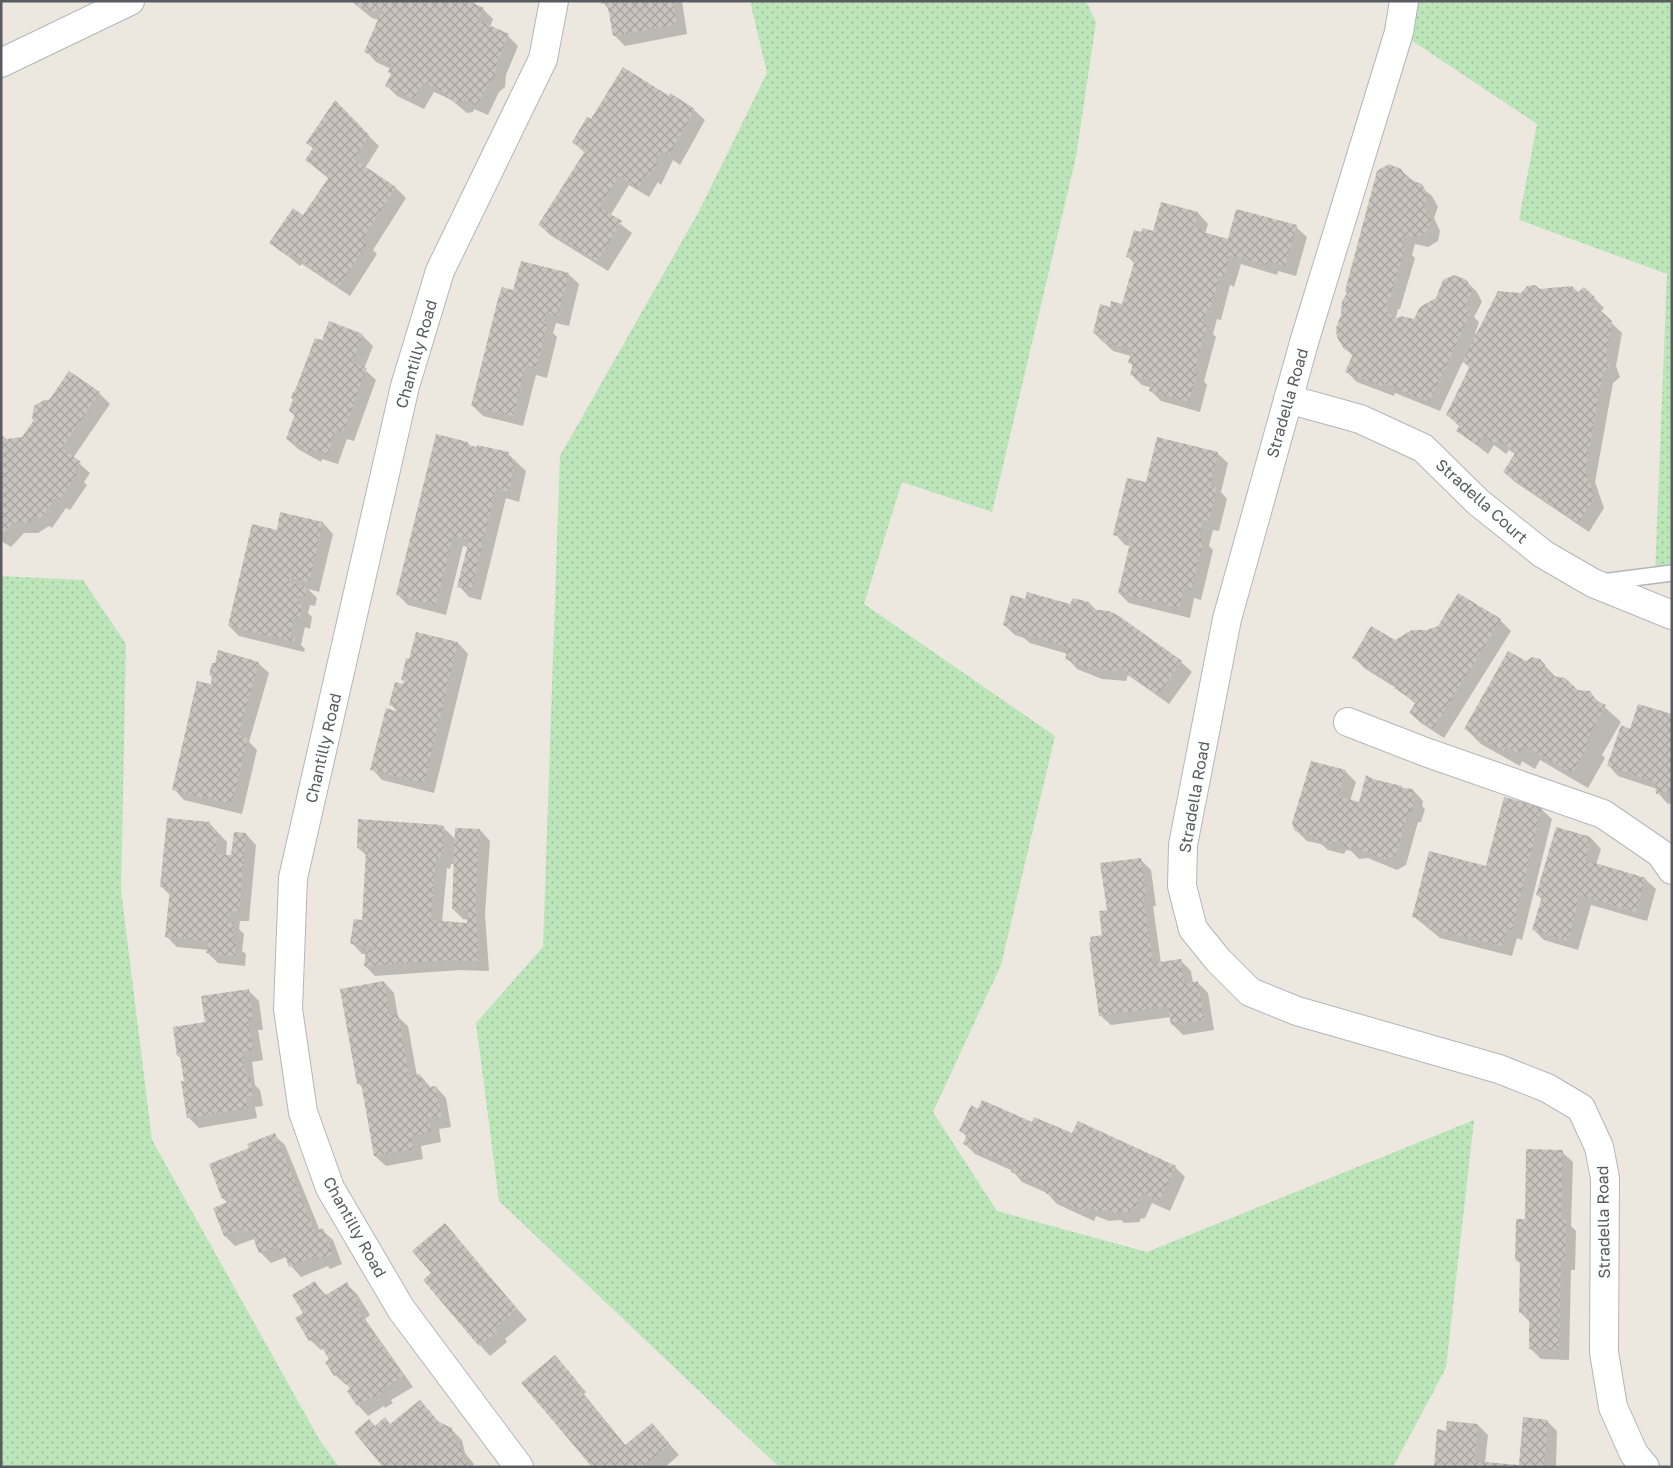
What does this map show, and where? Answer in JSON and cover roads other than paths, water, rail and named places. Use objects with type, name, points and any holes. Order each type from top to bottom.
[{"type":"street","points":[[1,63],[130,1]]},
{"type":"street","name":"Chantilly Road","points":[[520,1467],[401,1309],[330,1188],[303,1112],[288,1009],[293,878],[405,386],[440,271],[543,59],[554,1]]},
{"type":"street","name":"Stradella Road","points":[[1404,1],[1399,32],[1288,399],[1227,619],[1183,845],[1182,886],[1193,929],[1218,960],[1250,992],[1297,1011],[1499,1069],[1547,1088],[1581,1108],[1599,1147],[1605,1178],[1604,1352],[1613,1407],[1634,1454],[1645,1467]]},
{"type":"street","name":"Stradella Court","points":[[1288,399],[1360,419],[1423,448],[1478,502],[1543,554],[1593,583],[1672,615]]},
{"type":"street","points":[[1348,722],[1428,753],[1603,814],[1660,853],[1672,870]]},
{"type":"lane","points":[[1593,583],[1672,573]]}]
